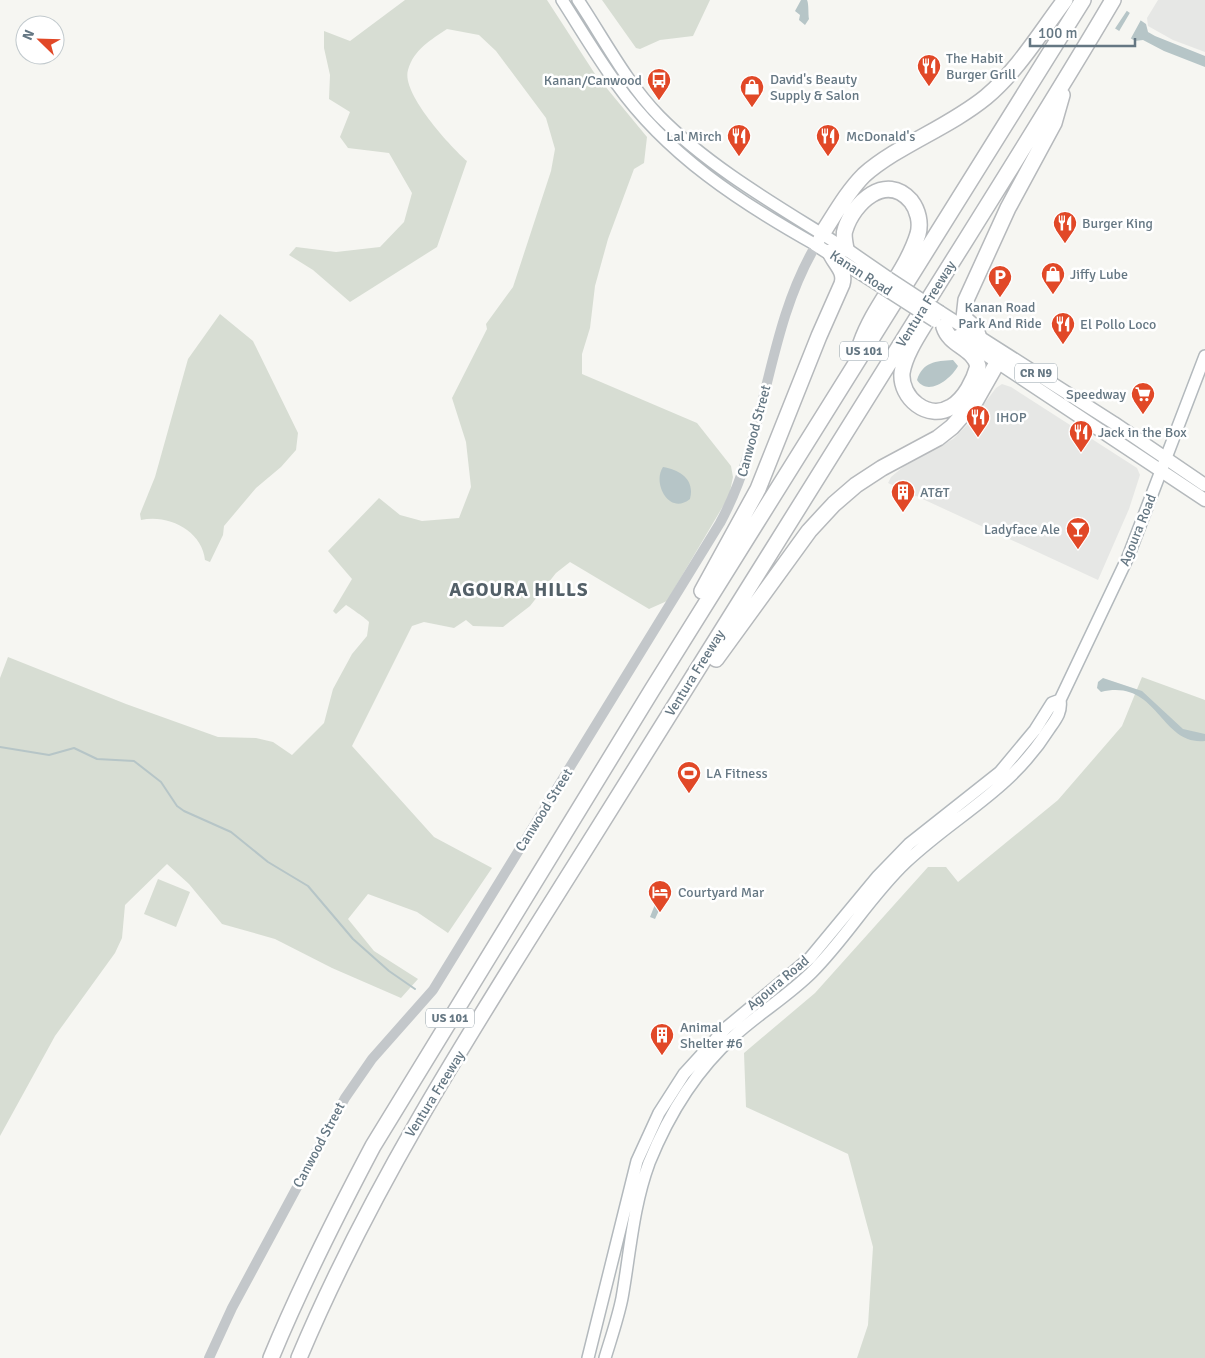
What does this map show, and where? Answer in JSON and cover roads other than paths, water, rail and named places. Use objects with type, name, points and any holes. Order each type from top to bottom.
[{"type":"highway","name":"Ventura Freeway","points":[[299,1358],[336,1272],[394,1160],[657,734],[1024,148],[1113,0]]},
{"type":"highway","points":[[819,239],[849,192],[864,176],[882,162],[950,123],[998,86],[1034,44],[1064,2]]},
{"type":"highway","name":"Ventura Freeway","points":[[271,1358],[298,1294],[327,1233],[373,1146],[652,690],[1079,6]]},
{"type":"highway","points":[[978,335],[975,328],[964,318],[966,300],[1008,208],[1054,123],[1068,76]]},
{"type":"highway","points":[[940,320],[947,337],[973,355],[978,366],[960,401],[950,408],[929,410],[911,400],[906,392],[902,373],[923,328],[1002,196],[1024,148]]},
{"type":"highway","points":[[846,249],[844,231],[859,204],[868,195],[883,190],[896,192],[907,198],[917,210],[918,234],[866,329],[850,374]]},
{"type":"highway","points":[[652,690],[670,645],[739,526],[769,464],[819,336],[844,279],[830,252]]},
{"type":"highway","points":[[657,734],[688,703],[723,647],[809,531],[834,504],[856,485],[882,468],[938,438],[952,427],[976,400],[1000,357]]},
{"type":"main road","name":"Kanan Road","points":[[562,0],[616,84],[641,114],[674,148],[747,204],[819,239],[846,249],[885,282],[940,320],[1163,464],[1205,485]]},
{"type":"main road","name":"Kanan Road","points":[[578,0],[627,76],[659,116],[713,161],[819,239],[830,252],[885,282]]},
{"type":"main road","name":"Kanan Road","points":[[940,320],[978,335],[1000,357]]},
{"type":"main road","name":"Agoura Road","points":[[605,1358],[622,1299],[632,1233],[646,1174],[658,1141],[681,1100],[706,1065],[734,1036],[813,972],[874,897],[906,862],[1008,780],[1044,738],[1062,710],[1060,700],[1128,557],[1205,356]]},
{"type":"main road","name":"Kanan Road","points":[[1163,464],[1205,500]]},
{"type":"main road","name":"Agoura Road","points":[[588,1358],[637,1161],[650,1132],[673,1090],[698,1058],[743,1013],[781,984],[810,958],[878,876],[909,844],[1000,772],[1035,730],[1052,704],[1060,700]]},
{"type":"main road","points":[[619,1230],[632,1233]]},
{"type":"street","name":"Canwood Street","points":[[209,1358],[232,1308],[345,1098],[372,1060],[433,990],[720,523],[738,488],[748,459],[788,302],[800,273],[819,239]]},
{"type":"waterway","points":[[0,747],[49,755],[74,748],[97,759],[134,761],[161,782],[177,806],[231,832],[268,862],[308,886],[353,939],[389,971],[415,989]]},
{"type":"place","name":"The Habit Burger Grill","points":[[929,87]]},
{"type":"place","name":"Kanan/Canwood","points":[[659,101]]},
{"type":"place","name":"David's Beauty Supply & Salon","points":[[752,108]]},
{"type":"place","name":"Lal Mirch","points":[[739,157]]},
{"type":"place","name":"McDonald's","points":[[828,157]]},
{"type":"place","name":"Burger King","points":[[1065,244]]},
{"type":"place","name":"Jiffy Lube","points":[[1053,295]]},
{"type":"place","name":"Kanan Road Park And Ride","points":[[1000,298]]},
{"type":"place","name":"El Pollo Loco","points":[[1063,345]]},
{"type":"place","name":"Speedway","points":[[1143,415]]},
{"type":"place","name":"IHOP","points":[[978,438]]},
{"type":"place","name":"Jack in the Box","points":[[1081,453]]},
{"type":"place","name":"AT&T","points":[[903,513]]},
{"type":"place","name":"Ladyface Ale","points":[[1078,550]]},
{"type":"place","name":"LA Fitness","points":[[689,794]]},
{"type":"place","name":"Courtyard Mar","points":[[660,913]]},
{"type":"place","name":"Animal Shelter #6","points":[[662,1056]]},
{"type":"district","name":"AGOURA HILLS","points":[[519,590]]}]
